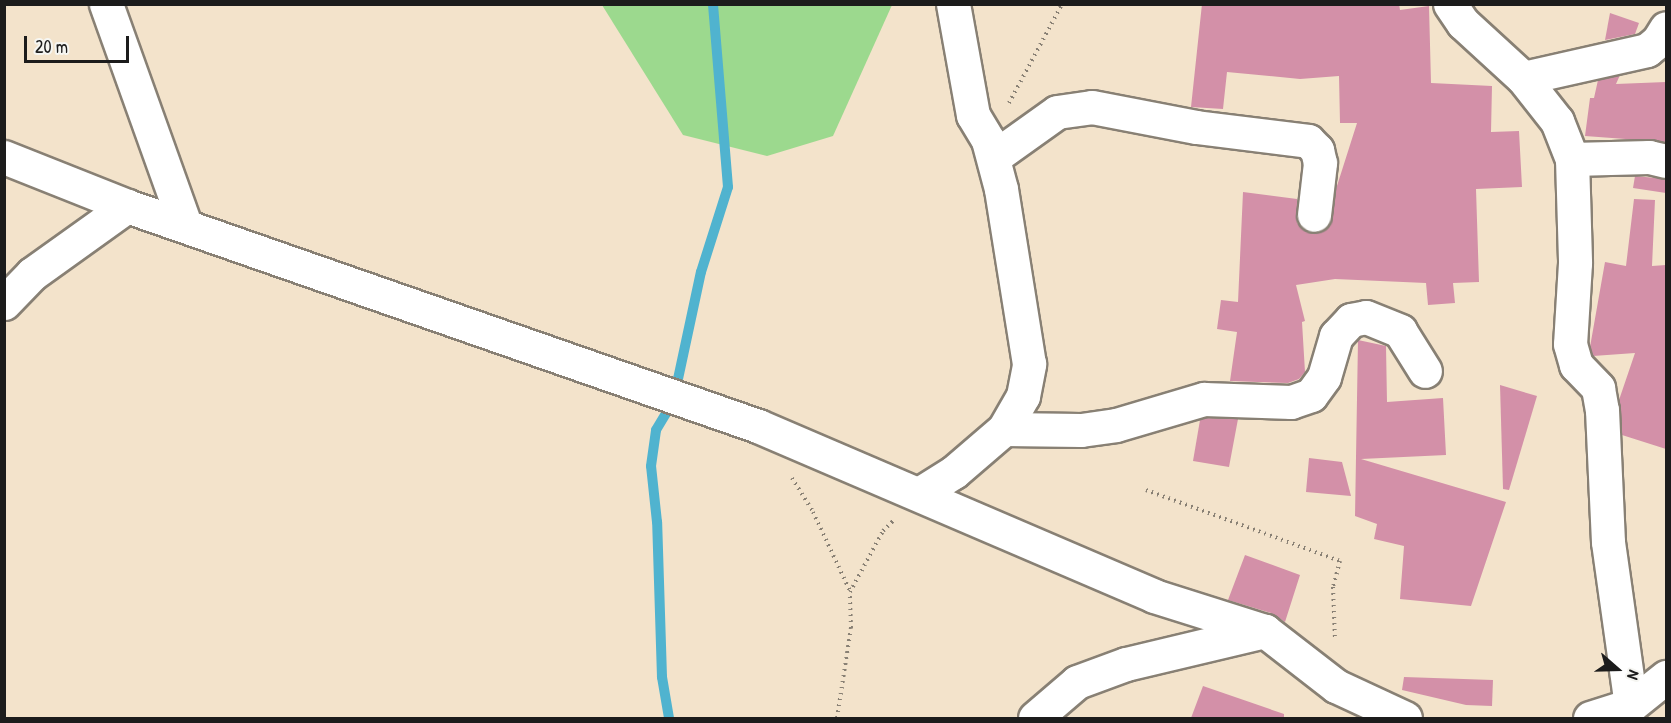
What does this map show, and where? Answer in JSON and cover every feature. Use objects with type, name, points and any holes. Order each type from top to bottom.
[{"type":"street","points":[[106,4],[185,225]]},
{"type":"street","points":[[919,494],[954,472],[1004,429],[1023,396],[1029,364],[991,149],[973,115],[953,4]]},
{"type":"street","points":[[1450,4],[1464,23],[1523,78],[1557,121],[1572,159],[1575,263],[1570,344],[1576,365],[1598,388],[1602,410],[1608,542],[1630,705]]},
{"type":"street","points":[[1523,78],[1647,50],[1666,28]]},
{"type":"street","points":[[991,149],[1057,112],[1092,107],[1196,127],[1308,141],[1317,150],[1320,163],[1314,215]]},
{"type":"street","points":[[4,157],[127,206],[675,395],[919,494],[1154,596],[1265,631],[1336,686],[1405,718]]},
{"type":"street","points":[[1572,159],[1649,157],[1666,161]]},
{"type":"street","points":[[4,303],[32,274],[127,206]]},
{"type":"street","points":[[1004,429],[1082,430],[1116,425],[1204,399],[1291,402],[1311,395],[1324,377],[1336,336],[1351,320],[1366,317],[1400,331],[1425,371]]},
{"type":"street","points":[[1035,718],[1077,682],[1126,664],[1265,631]]},
{"type":"street","points":[[1590,718],[1630,705],[1666,677]]},
{"type":"path","points":[[991,149],[1062,4]]},
{"type":"path","points":[[789,474],[813,512],[850,592],[851,628],[837,718]]},
{"type":"path","points":[[1146,490],[1340,561],[1333,587],[1336,686]]},
{"type":"path","points":[[850,592],[883,531],[919,494]]},
{"type":"green space","points":[[602,5],[892,5],[833,136],[767,156],[683,135]]},
{"type":"building","points":[[1202,4],[1399,4],[1400,10],[1429,6],[1431,83],[1492,86],[1491,132],[1519,131],[1522,187],[1476,189],[1479,282],[1453,283],[1455,303],[1428,305],[1426,283],[1335,279],[1296,285],[1305,321],[1302,322],[1305,372],[1299,379],[1288,383],[1230,381],[1237,332],[1217,329],[1221,300],[1238,302],[1243,192],[1297,199],[1297,223],[1311,233],[1322,232],[1332,218],[1336,189],[1357,123],[1340,123],[1339,76],[1300,79],[1227,72],[1223,109],[1191,107]]},
{"type":"building","points":[[1610,13],[1639,23],[1635,34],[1605,40]]},
{"type":"building","points":[[1620,75],[1616,84],[1666,82],[1666,142],[1585,136],[1590,98],[1594,98],[1598,80]]},
{"type":"building","points":[[1635,176],[1666,179],[1666,193],[1633,188]]},
{"type":"building","points":[[1634,199],[1655,200],[1652,266],[1666,265],[1666,449],[1622,435],[1619,400],[1635,353],[1593,356],[1590,347],[1605,262],[1626,266]]},
{"type":"building","points":[[1358,340],[1386,346],[1387,402],[1443,398],[1446,455],[1361,459],[1506,502],[1471,606],[1400,599],[1404,546],[1374,539],[1377,524],[1355,516]]},
{"type":"building","points":[[1500,385],[1537,396],[1509,490],[1503,489]]},
{"type":"building","points":[[1206,418],[1238,419],[1229,467],[1193,461],[1200,420]]},
{"type":"building","points":[[1309,458],[1342,462],[1351,496],[1306,492]]},
{"type":"building","points":[[1245,555],[1300,575],[1285,622],[1271,613],[1228,600]]},
{"type":"building","points":[[1404,677],[1493,680],[1492,706],[1466,705],[1402,690]]},
{"type":"building","points":[[1203,686],[1284,714],[1284,718],[1191,718]]},
{"type":"waterway","points":[[669,718],[662,677],[657,522],[651,466],[656,430],[667,412],[678,379],[701,272],[728,187],[713,4]]}]
